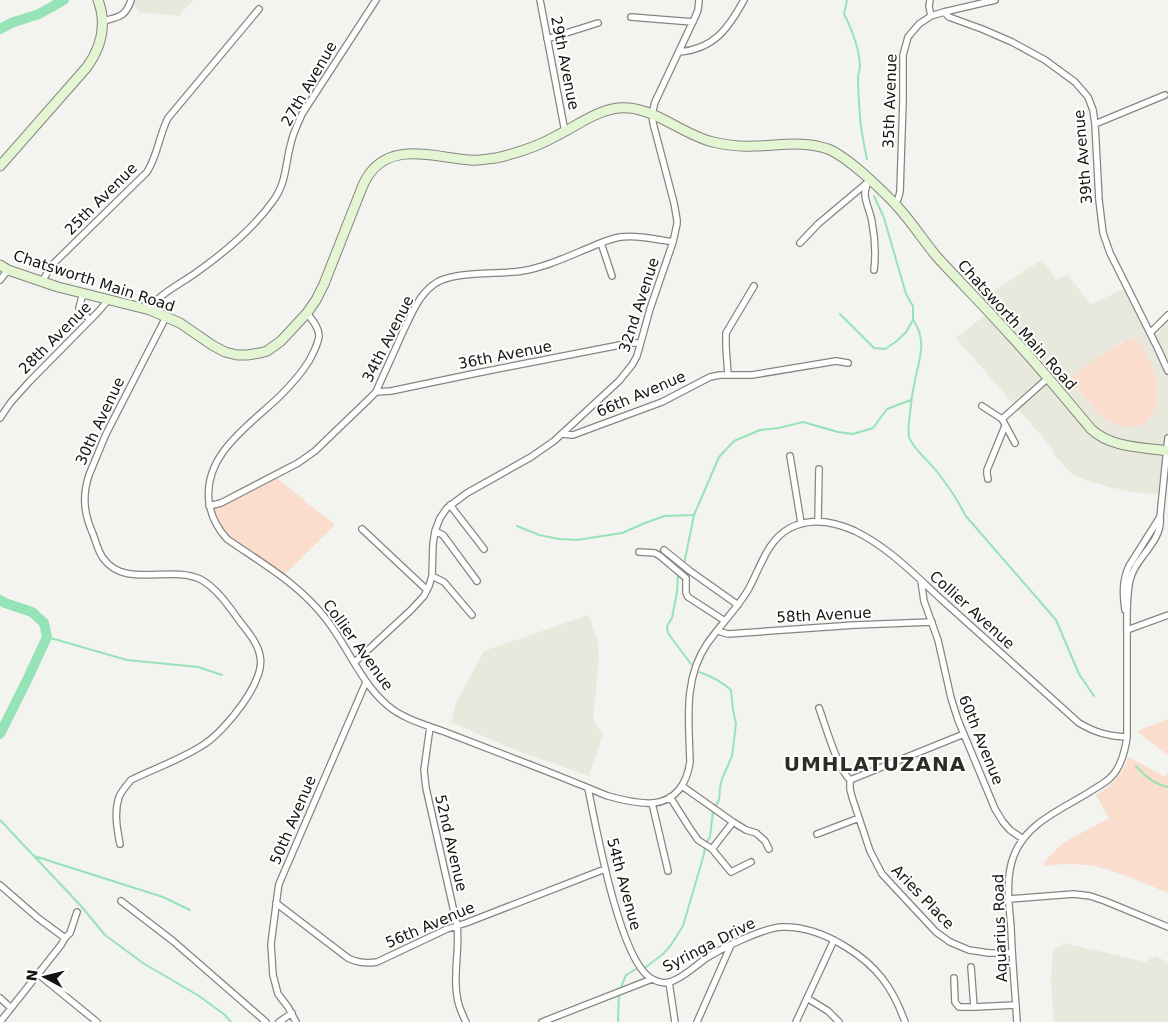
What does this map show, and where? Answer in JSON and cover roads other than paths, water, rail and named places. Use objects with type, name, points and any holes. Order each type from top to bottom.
[{"type":"street","points":[[0,166],[93,59],[100,43],[103,21],[98,0]]},
{"type":"street","points":[[103,21],[120,16],[126,12],[131,0]]},
{"type":"street","name":"27th Avenue","points":[[150,310],[157,300],[198,271],[239,238],[256,222],[273,201],[284,179],[290,144],[302,114],[376,0]]},
{"type":"street","name":"29th Avenue","points":[[540,0],[565,132]]},
{"type":"street","points":[[652,114],[655,102],[698,10],[699,0]]},
{"type":"street","points":[[679,52],[699,48],[716,39],[723,33],[744,0]]},
{"type":"street","points":[[930,0],[931,16]]},
{"type":"street","name":"35th Avenue","points":[[895,203],[899,195],[901,175],[904,48],[908,38],[914,28],[926,18],[995,0]]},
{"type":"street","name":"25th Avenue","points":[[42,282],[51,266],[147,172],[168,118],[258,9]]},
{"type":"street","name":"39th Avenue","points":[[944,12],[949,17],[982,29],[1031,52],[1076,82],[1088,97],[1091,102],[1095,124],[1102,233],[1168,370]]},
{"type":"street","points":[[631,17],[693,22]]},
{"type":"street","points":[[547,39],[598,23]]},
{"type":"street","points":[[1095,124],[1165,95]]},
{"type":"street","name":"Chatsworth Main Road","points":[[4,268],[42,282],[150,310],[180,323],[218,349],[238,355],[260,353],[281,341],[307,313],[319,295],[363,185],[370,172],[388,158],[408,154],[472,160],[495,158],[540,145],[592,116],[609,110],[630,108],[652,114],[693,135],[710,141],[752,146],[813,145],[829,149],[843,157],[895,203],[938,257],[1009,333],[1091,429],[1098,435],[1115,443],[1168,451]]},
{"type":"street","name":"32nd Avenue","points":[[355,662],[420,602],[432,576],[435,531],[440,518],[450,505],[473,489],[531,457],[562,434],[619,381],[637,356],[673,242],[677,220],[652,114]]},
{"type":"street","points":[[800,243],[818,224],[868,180]]},
{"type":"street","points":[[868,180],[865,197],[875,240],[874,270]]},
{"type":"street","name":"34th Avenue","points":[[210,506],[221,503],[298,463],[315,450],[369,399],[376,392],[415,308],[428,289],[439,281],[458,276],[516,272],[531,269],[620,237],[651,238],[673,242]]},
{"type":"street","points":[[602,243],[612,276]]},
{"type":"street","points":[[0,280],[4,268]]},
{"type":"street","points":[[728,375],[726,333],[754,286]]},
{"type":"street","points":[[83,293],[79,308],[90,320]]},
{"type":"street","name":"28th Avenue","points":[[0,418],[24,387],[109,299]]},
{"type":"street","name":"Collier Avenue","points":[[307,313],[319,334],[314,352],[304,369],[290,386],[234,438],[214,466],[208,490],[210,506],[214,520],[226,539],[282,576],[306,595],[328,620],[342,640],[366,682],[388,706],[397,712],[430,727],[620,799],[652,803],[664,800],[682,786],[688,773],[690,762],[690,694],[692,678],[701,654],[750,587],[779,536],[788,529],[802,523],[818,521],[841,526],[867,537],[883,548],[1079,723],[1097,733],[1108,736],[1127,737]]},
{"type":"street","points":[[1150,333],[1168,315]]},
{"type":"street","name":"30th Avenue","points":[[120,844],[116,820],[117,810],[120,797],[131,780],[194,751],[213,738],[240,707],[257,680],[261,666],[258,647],[249,633],[219,595],[206,582],[189,575],[131,574],[123,573],[113,568],[102,557],[86,516],[84,496],[86,482],[106,434],[166,317]]},
{"type":"street","name":"36th Avenue","points":[[376,392],[391,391],[630,343],[640,344]]},
{"type":"street","name":"66th Avenue","points":[[562,434],[573,434],[662,402],[710,377],[752,375],[836,361],[848,362]]},
{"type":"street","points":[[1002,419],[1048,378]]},
{"type":"street","points":[[982,406],[1002,419],[1015,443]]},
{"type":"street","points":[[988,479],[987,470],[1006,426]]},
{"type":"street","points":[[1127,737],[1127,619],[1123,598],[1129,566],[1160,517],[1168,438]]},
{"type":"street","points":[[790,456],[802,523]]},
{"type":"street","points":[[818,521],[819,469]]},
{"type":"street","points":[[450,505],[484,549]]},
{"type":"street","points":[[362,529],[427,590]]},
{"type":"street","points":[[435,531],[443,535],[477,581]]},
{"type":"street","points":[[664,550],[683,566],[738,605]]},
{"type":"street","points":[[639,552],[655,553],[664,559],[683,575],[686,580],[686,593],[688,597],[726,621]]},
{"type":"street","points":[[432,576],[444,582],[472,615]]},
{"type":"street","name":"60th Avenue","points":[[921,581],[924,601],[938,640],[958,720],[1003,822],[1010,830],[1023,839]]},
{"type":"street","points":[[1127,630],[1168,615]]},
{"type":"street","name":"58th Avenue","points":[[718,630],[728,634],[855,625],[932,622]]},
{"type":"street","name":"50th Avenue","points":[[296,1022],[292,1013],[278,994],[273,975],[271,944],[279,884],[366,682]]},
{"type":"street","points":[[819,708],[838,761],[850,780],[964,734]]},
{"type":"street","name":"52nd Avenue","points":[[430,727],[424,770],[426,788],[457,926],[456,990],[460,1008],[466,1022]]},
{"type":"street","name":"Aquarius Road","points":[[1017,1022],[1009,898],[1010,869],[1014,855],[1030,831],[1050,814],[1083,796],[1110,778],[1123,756],[1127,737]]},
{"type":"street","name":"Aries Place","points":[[850,780],[852,797],[870,851],[882,874],[914,909],[943,938],[957,946],[978,952],[1012,953]]},
{"type":"street","points":[[682,786],[733,822],[746,830],[756,832],[765,841],[769,850]]},
{"type":"street","name":"54th Avenue","points":[[588,788],[622,929],[637,962],[647,976],[652,979]]},
{"type":"street","points":[[670,797],[698,840],[712,849],[731,872],[750,862]]},
{"type":"street","points":[[652,803],[668,871]]},
{"type":"street","points":[[817,834],[859,818]]},
{"type":"street","points":[[712,849],[733,822]]},
{"type":"street","name":"56th Avenue","points":[[276,902],[348,958],[368,964],[377,962],[448,928],[466,923],[606,868]]},
{"type":"street","points":[[0,885],[38,918],[65,938]]},
{"type":"street","points":[[1009,898],[1074,894],[1090,896],[1168,927]]},
{"type":"street","points":[[121,901],[172,941],[266,1022]]},
{"type":"street","points":[[0,1022],[70,933],[77,912]]},
{"type":"street","name":"Syringa Drive","points":[[542,1022],[652,979],[664,983],[670,982],[731,945],[764,931],[781,927],[813,932],[834,940],[861,957],[875,969],[893,993],[905,1022]]},
{"type":"street","points":[[796,1022],[834,940]]},
{"type":"street","points":[[697,1022],[731,945]]},
{"type":"street","points":[[971,967],[974,1007]]},
{"type":"street","points":[[38,974],[97,1022]]},
{"type":"street","points":[[954,978],[955,1002],[961,1007],[1016,1005]]},
{"type":"street","points":[[670,982],[675,1022]]},
{"type":"street","points":[[0,998],[11,1008]]},
{"type":"street","points":[[807,998],[828,1011],[839,1022]]},
{"type":"street","points":[[279,1022],[292,1013]]},
{"type":"waterway","points":[[0,29],[11,23],[39,14],[64,0]]},
{"type":"waterway","points":[[847,0],[844,14],[855,39],[860,60],[858,77],[860,112],[867,159]]},
{"type":"waterway","points":[[840,314],[874,348],[885,349],[906,332],[913,320],[913,306],[906,294],[884,218],[874,196]]},
{"type":"waterway","points":[[913,320],[920,333],[921,347],[909,419],[909,437],[911,442],[935,469],[965,515],[1056,620],[1079,674],[1094,696]]},
{"type":"waterway","points":[[691,664],[668,633],[667,626],[672,618],[678,574],[684,564],[694,515],[719,457],[734,441],[760,430],[779,428],[803,422],[838,432],[853,434],[873,428],[887,409],[911,400]]},
{"type":"waterway","points":[[517,526],[539,535],[577,540],[622,533],[664,516],[694,515]]},
{"type":"waterway","points":[[0,600],[32,612],[44,623],[47,637],[0,734]]},
{"type":"waterway","points":[[47,637],[127,660],[198,667],[222,675]]},
{"type":"waterway","points":[[699,672],[708,675],[731,690],[736,724],[732,756],[722,779],[719,800],[713,811],[710,837],[706,843]]},
{"type":"waterway","points":[[1136,766],[1150,779],[1168,787]]},
{"type":"waterway","points":[[0,820],[81,906],[105,935],[143,963],[199,996],[225,1015],[231,1022]]},
{"type":"waterway","points":[[643,967],[646,967],[663,954],[683,926],[705,847]]},
{"type":"waterway","points":[[34,856],[163,897],[190,910]]},
{"type":"waterway","points":[[620,990],[626,975],[638,968]]},
{"type":"waterway","points":[[618,1022],[619,994]]},
{"type":"district","name":"UMHLATUZANA","points":[[875,764]]}]
